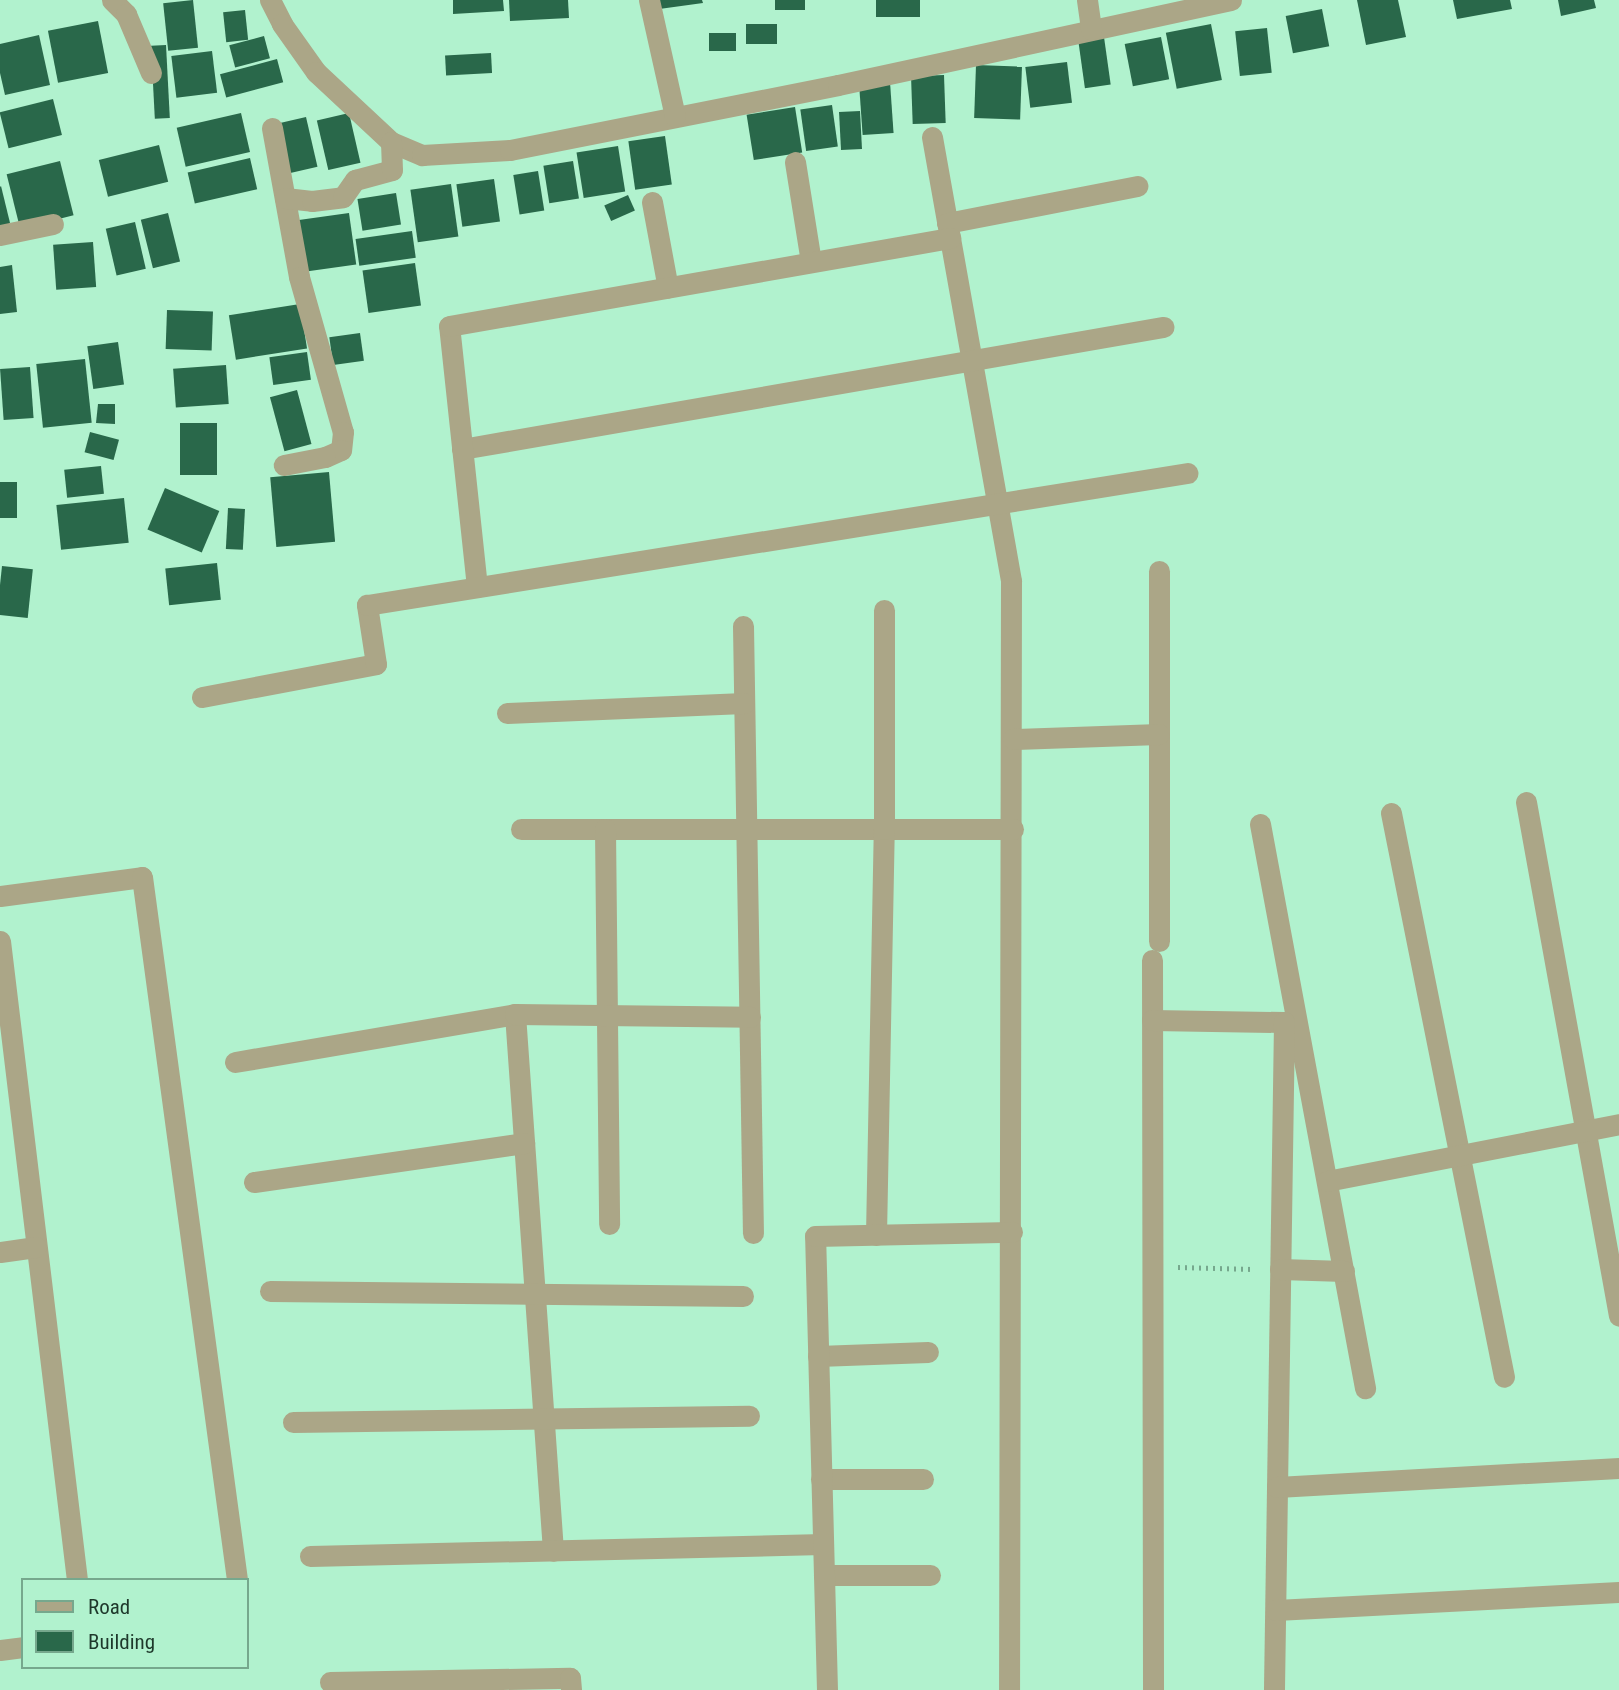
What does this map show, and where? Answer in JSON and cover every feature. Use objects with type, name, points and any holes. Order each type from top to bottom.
[{"type":"street","points":[[112,0],[126,14],[151,73]]},
{"type":"street","points":[[270,0],[282,24],[316,72],[391,142],[422,155],[510,150],[673,107],[838,85],[1231,0]]},
{"type":"street","points":[[649,0],[673,107]]},
{"type":"street","points":[[1087,3],[1091,30]]},
{"type":"street","points":[[272,128],[299,277],[343,432],[341,450],[325,457],[284,465]]},
{"type":"street","points":[[932,137],[1011,581],[1013,830],[1009,1690]]},
{"type":"street","points":[[285,198],[313,201],[343,197],[355,180],[392,170],[391,142]]},
{"type":"street","points":[[795,162],[811,262]]},
{"type":"street","points":[[477,587],[449,326],[811,262],[1138,186]]},
{"type":"street","points":[[652,202],[668,288]]},
{"type":"street","points":[[0,235],[53,224]]},
{"type":"street","points":[[462,449],[1163,327]]},
{"type":"street","points":[[202,697],[376,664],[367,605],[1187,473]]},
{"type":"street","points":[[1153,1690],[1152,1020],[1156,950],[1159,570]]},
{"type":"street","points":[[876,1235],[884,830],[884,610]]},
{"type":"street","points":[[743,626],[753,1233]]},
{"type":"street","points":[[507,713],[744,703]]},
{"type":"street","points":[[1013,739],[1159,734]]},
{"type":"street","points":[[1526,802],[1619,1315]]},
{"type":"street","points":[[1391,813],[1504,1377]]},
{"type":"street","points":[[1260,824],[1365,1388]]},
{"type":"street","points":[[521,830],[1013,830]]},
{"type":"street","points":[[605,830],[609,1224]]},
{"type":"street","points":[[0,897],[142,877],[237,1578]]},
{"type":"street","points":[[0,941],[77,1578]]},
{"type":"street","points":[[235,1062],[516,1014],[750,1017]]},
{"type":"street","points":[[516,1014],[553,1551]]},
{"type":"street","points":[[1152,1020],[1284,1022],[1274,1690]]},
{"type":"street","points":[[1327,1181],[1619,1124]]},
{"type":"street","points":[[254,1182],[524,1143]]},
{"type":"street","points":[[827,1690],[815,1236],[1012,1232]]},
{"type":"street","points":[[0,1252],[36,1247]]},
{"type":"street","points":[[1280,1269],[1344,1271]]},
{"type":"street","points":[[270,1291],[743,1296]]},
{"type":"street","points":[[818,1356],[928,1352]]},
{"type":"street","points":[[293,1422],[749,1416]]},
{"type":"street","points":[[1277,1487],[1619,1468]]},
{"type":"street","points":[[821,1479],[923,1479]]},
{"type":"street","points":[[310,1556],[823,1544]]},
{"type":"street","points":[[824,1575],[930,1575]]},
{"type":"street","points":[[1276,1610],[1619,1592]]},
{"type":"street","points":[[0,1650],[21,1647]]},
{"type":"street","points":[[330,1682],[570,1678],[571,1690]]},
{"type":"path","points":[[1153,1267],[1280,1269]]},
{"type":"building","points":[[193,0],[198,48],[168,51],[163,3]]},
{"type":"building","points":[[453,0],[503,0],[504,11],[453,14]]},
{"type":"building","points":[[509,0],[568,0],[569,18],[510,21]]},
{"type":"building","points":[[651,0],[702,0],[703,3],[652,10]]},
{"type":"building","points":[[775,0],[805,0],[805,10],[775,10]]},
{"type":"building","points":[[876,0],[920,0],[920,17],[876,17]]},
{"type":"building","points":[[1357,0],[1398,0],[1406,37],[1366,45]]},
{"type":"building","points":[[1453,0],[1510,0],[1512,9],[1457,19]]},
{"type":"building","points":[[1558,0],[1594,0],[1596,8],[1561,16]]},
{"type":"building","points":[[1322,9],[1329,46],[1293,53],[1286,16]]},
{"type":"building","points":[[245,10],[248,40],[226,42],[223,12]]},
{"type":"building","points":[[98,21],[108,73],[58,83],[48,31]]},
{"type":"building","points":[[746,24],[777,24],[777,44],[746,44]]},
{"type":"building","points":[[1211,24],[1222,80],[1177,89],[1166,33]]},
{"type":"building","points":[[1267,28],[1272,73],[1240,76],[1235,31]]},
{"type":"building","points":[[709,33],[736,33],[736,51],[709,51]]},
{"type":"building","points":[[39,35],[50,85],[5,95],[0,73],[0,44]]},
{"type":"building","points":[[264,36],[270,58],[235,68],[229,45]]},
{"type":"building","points":[[1104,37],[1111,85],[1085,88],[1078,41]]},
{"type":"building","points":[[1161,37],[1169,79],[1133,86],[1125,44]]},
{"type":"building","points":[[166,45],[170,118],[155,119],[151,46]]},
{"type":"building","points":[[212,51],[217,93],[176,98],[171,56]]},
{"type":"building","points":[[491,53],[492,73],[446,75],[445,55]]},
{"type":"building","points":[[277,59],[283,82],[226,97],[220,74]]},
{"type":"building","points":[[1067,62],[1072,103],[1030,108],[1025,67]]},
{"type":"building","points":[[976,65],[1022,67],[1020,120],[974,118]]},
{"type":"building","points":[[944,75],[946,123],[913,124],[911,76]]},
{"type":"building","points":[[890,82],[894,133],[863,135],[859,84]]},
{"type":"building","points":[[53,99],[62,135],[9,148],[0,112]]},
{"type":"building","points":[[832,105],[838,147],[806,151],[800,109]]},
{"type":"building","points":[[795,107],[802,152],[754,160],[747,115]]},
{"type":"building","points":[[860,111],[862,149],[841,150],[839,112]]},
{"type":"building","points":[[241,113],[250,152],[186,167],[177,128]]},
{"type":"building","points":[[349,113],[360,163],[328,170],[317,120]]},
{"type":"building","points":[[306,117],[317,167],[288,173],[277,124]]},
{"type":"building","points":[[665,136],[672,185],[635,190],[628,141]]},
{"type":"building","points":[[159,145],[168,182],[108,197],[99,160]]},
{"type":"building","points":[[618,146],[625,191],[584,198],[577,153]]},
{"type":"building","points":[[250,158],[257,189],[195,204],[188,172]]},
{"type":"building","points":[[60,161],[74,215],[20,229],[7,174]]},
{"type":"building","points":[[573,161],[579,199],[549,203],[543,166]]},
{"type":"building","points":[[538,171],[544,211],[520,214],[513,175]]},
{"type":"building","points":[[494,179],[500,222],[462,227],[456,184]]},
{"type":"building","points":[[451,184],[458,236],[418,242],[410,190]]},
{"type":"building","points":[[0,187],[11,227],[0,230]]},
{"type":"building","points":[[396,193],[401,225],[362,231],[357,199]]},
{"type":"building","points":[[628,195],[635,211],[611,221],[604,206]]},
{"type":"building","points":[[168,213],[180,262],[153,268],[141,220]]},
{"type":"building","points":[[349,213],[356,264],[301,272],[294,221]]},
{"type":"building","points":[[135,222],[146,269],[117,276],[106,229]]},
{"type":"building","points":[[412,231],[416,258],[359,266],[356,239]]},
{"type":"building","points":[[93,242],[96,287],[56,290],[53,245]]},
{"type":"building","points":[[415,263],[421,306],[369,313],[363,270]]},
{"type":"building","points":[[12,265],[17,312],[0,314],[0,267]]},
{"type":"building","points":[[300,304],[307,348],[236,360],[229,315]]},
{"type":"building","points":[[167,310],[213,312],[212,351],[166,349]]},
{"type":"building","points":[[360,333],[364,361],[333,365],[329,337]]},
{"type":"building","points":[[118,342],[124,385],[93,389],[87,346]]},
{"type":"building","points":[[307,352],[311,380],[273,385],[269,357]]},
{"type":"building","points":[[85,359],[92,423],[43,428],[36,364]]},
{"type":"building","points":[[226,365],[229,404],[176,408],[173,369]]},
{"type":"building","points":[[30,367],[34,418],[4,420],[0,369]]},
{"type":"building","points":[[297,390],[311,444],[284,451],[270,397]]},
{"type":"building","points":[[98,404],[115,404],[115,424],[96,423]]},
{"type":"building","points":[[180,423],[217,423],[217,475],[180,475]]},
{"type":"building","points":[[90,432],[119,440],[114,460],[85,452]]},
{"type":"building","points":[[101,466],[104,494],[67,498],[64,470]]},
{"type":"building","points":[[329,472],[335,542],[276,547],[270,477]]},
{"type":"building","points":[[0,482],[17,482],[17,518],[0,518]]},
{"type":"building","points":[[165,488],[219,511],[202,552],[147,529]]},
{"type":"building","points":[[124,498],[129,543],[61,550],[56,505]]},
{"type":"building","points":[[228,508],[245,509],[243,550],[226,549]]},
{"type":"building","points":[[217,563],[221,600],[169,605],[165,568]]},
{"type":"building","points":[[2,566],[33,569],[28,618],[0,615]]}]
